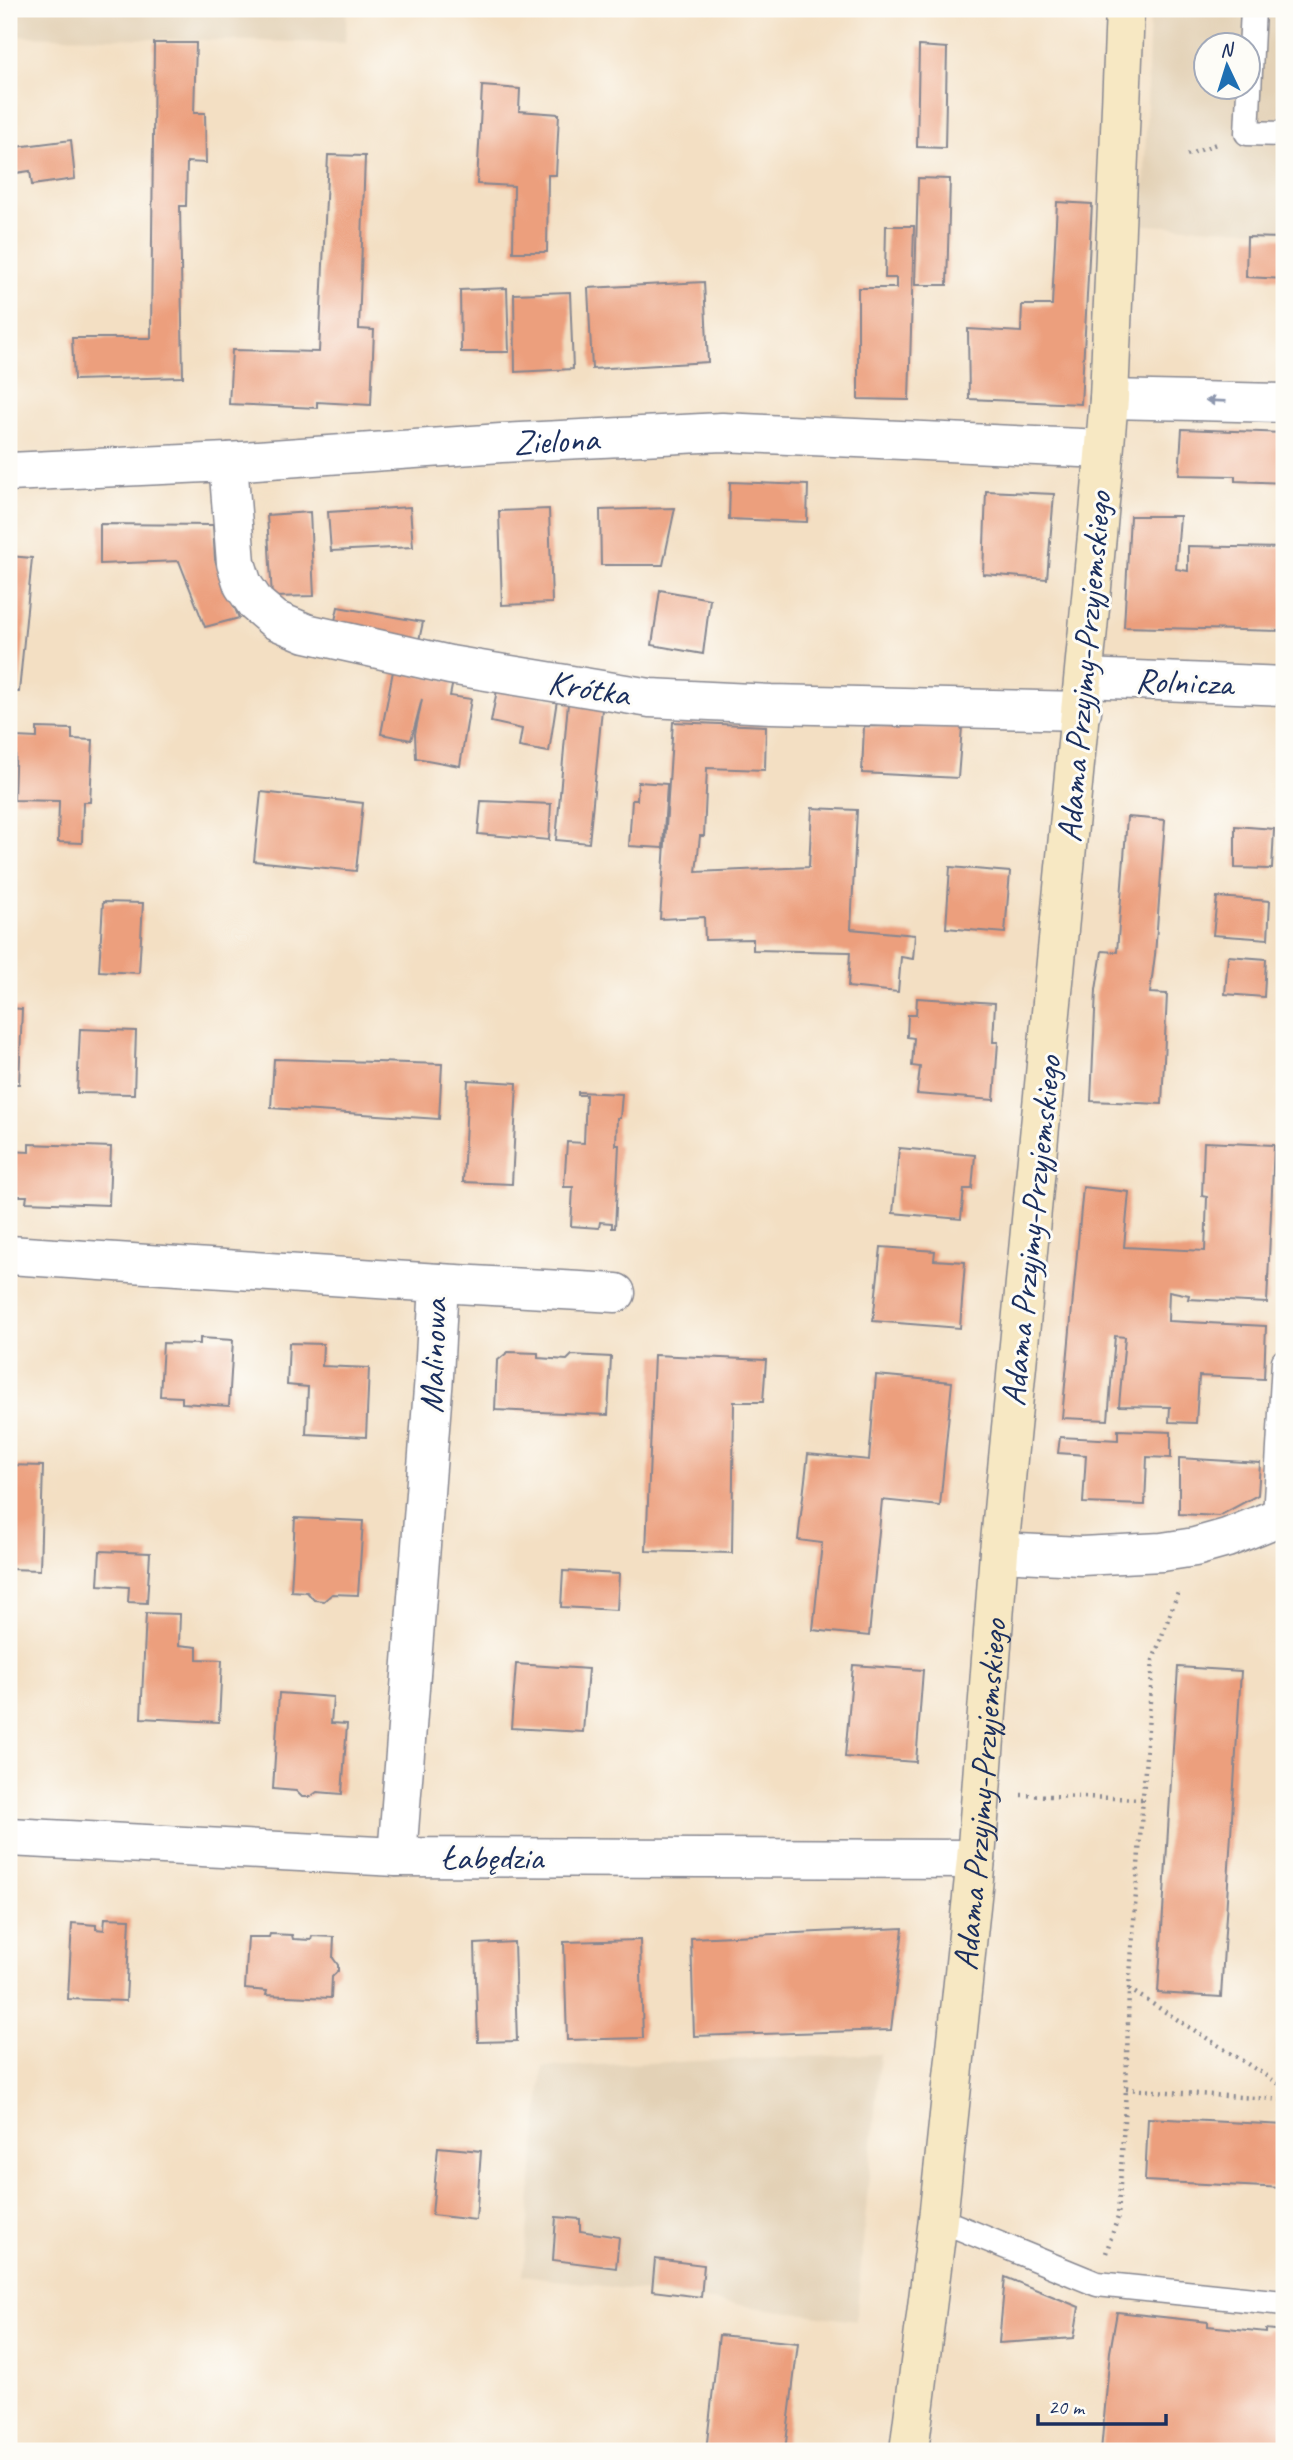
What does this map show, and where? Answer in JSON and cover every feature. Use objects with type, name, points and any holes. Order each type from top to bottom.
[{"type":"street","name":"Adama Przyjmy-Przyjemskiego","points":[[909,2451],[976,1859],[999,1552],[1083,694],[1109,399],[1125,9]]},
{"type":"street","points":[[1109,399],[1284,403]]},
{"type":"street","name":"Zielona","points":[[9,472],[228,462],[501,443],[722,432],[1104,449]]},
{"type":"street","name":"Krótka","points":[[228,462],[236,563],[243,585],[256,604],[275,620],[306,633],[450,665],[650,698],[771,704],[1083,694]]},
{"type":"street","name":"Rolnicza","points":[[1083,694],[1284,686]]},
{"type":"street","name":"Malinowa","points":[[9,1255],[439,1283],[397,1857]]},
{"type":"street","points":[[439,1283],[616,1293]]},
{"type":"street","points":[[999,1552],[1081,1556],[1162,1552],[1227,1538],[1279,1516]]},
{"type":"street","name":"Łabędzia","points":[[9,1837],[397,1857],[976,1859]]},
{"type":"lane","points":[[1253,9],[1247,132],[1284,134]]},
{"type":"lane","points":[[1279,1516],[1284,1361]]},
{"type":"lane","points":[[937,2219],[1097,2284],[1284,2304]]},
{"type":"path","points":[[1097,2284],[1118,2217],[1129,1989],[1153,1660],[1195,1547]]},
{"type":"path","points":[[981,1793],[1143,1799]]},
{"type":"path","points":[[1129,1989],[1284,2087]]},
{"type":"path","points":[[1126,2089],[1284,2100]]},
{"type":"shaded area","points":[[9,9],[347,9],[345,43],[9,36]]},
{"type":"shaded area","points":[[1150,9],[1284,9],[1284,231],[1143,225]]},
{"type":"shaded area","points":[[880,2054],[856,2321],[523,2275],[543,2067]]},
{"type":"building","points":[[154,43],[196,43],[194,113],[205,113],[206,163],[187,162],[186,206],[180,206],[183,377],[74,380],[72,338],[151,338]]},
{"type":"building","points":[[919,46],[947,48],[945,148],[917,147]]},
{"type":"building","points":[[482,86],[520,89],[519,111],[559,114],[556,175],[548,175],[547,252],[513,252],[514,186],[477,184]]},
{"type":"building","points":[[71,140],[75,179],[32,185],[30,171],[9,174],[9,148]]},
{"type":"building","points":[[328,155],[365,156],[359,329],[374,330],[371,405],[317,402],[317,408],[229,404],[232,350],[319,352]]},
{"type":"building","points":[[918,178],[950,179],[947,285],[915,285]]},
{"type":"building","points":[[1057,202],[1092,204],[1081,404],[969,399],[968,329],[1021,332],[1022,305],[1052,305]]},
{"type":"building","points":[[886,226],[914,226],[909,400],[858,399],[858,288],[896,288],[896,278],[885,278]]},
{"type":"building","points":[[1247,237],[1284,238],[1284,279],[1246,277]]},
{"type":"building","points":[[704,282],[708,362],[592,369],[588,288]]},
{"type":"building","points":[[507,288],[509,352],[461,352],[460,290]]},
{"type":"building","points":[[570,292],[573,369],[515,372],[514,294]]},
{"type":"building","points":[[1182,429],[1284,433],[1284,483],[1235,481],[1235,476],[1179,475]]},
{"type":"building","points":[[730,482],[808,485],[807,522],[729,519]]},
{"type":"building","points":[[986,491],[1054,494],[1047,579],[983,574]]},
{"type":"building","points":[[410,507],[413,547],[331,551],[328,512]]},
{"type":"building","points":[[675,508],[663,565],[601,565],[600,510]]},
{"type":"building","points":[[549,509],[552,603],[502,605],[499,511]]},
{"type":"building","points":[[310,512],[314,596],[272,597],[267,515]]},
{"type":"building","points":[[1130,516],[1180,516],[1176,569],[1188,571],[1188,546],[1284,548],[1284,631],[1124,627]]},
{"type":"building","points":[[100,524],[213,525],[215,560],[239,618],[205,627],[179,561],[100,564]]},
{"type":"building","points":[[9,556],[32,558],[19,692],[9,692]]},
{"type":"building","points":[[660,590],[710,599],[703,654],[652,645]]},
{"type":"building","points":[[338,607],[423,622],[418,645],[333,630]]},
{"type":"building","points":[[393,671],[453,681],[450,696],[471,699],[460,766],[416,758],[415,734],[422,699],[411,740],[381,734]]},
{"type":"building","points":[[497,690],[557,700],[549,752],[519,747],[522,729],[491,722]]},
{"type":"building","points":[[568,703],[602,709],[589,843],[556,840]]},
{"type":"building","points":[[673,722],[766,726],[765,770],[707,768],[704,836],[700,836],[696,872],[809,867],[812,808],[857,810],[851,929],[915,935],[913,959],[901,957],[898,992],[848,987],[850,952],[753,950],[753,939],[705,940],[704,917],[660,919]]},
{"type":"building","points":[[864,726],[962,727],[958,778],[862,773]]},
{"type":"building","points":[[37,728],[72,729],[72,739],[93,740],[90,802],[83,802],[82,843],[58,842],[59,801],[14,800],[16,737],[37,738]]},
{"type":"building","points":[[638,782],[667,784],[663,848],[629,846],[632,800],[637,800]]},
{"type":"building","points":[[261,792],[363,803],[356,871],[254,861]]},
{"type":"building","points":[[481,801],[551,804],[549,840],[478,834]]},
{"type":"building","points":[[1127,817],[1165,820],[1150,993],[1167,994],[1162,1104],[1091,1101],[1096,990],[1102,951],[1117,952]]},
{"type":"building","points":[[1235,826],[1274,829],[1272,869],[1235,868]]},
{"type":"building","points":[[950,867],[1010,872],[1005,933],[946,928]]},
{"type":"building","points":[[1217,897],[1270,901],[1268,939],[1213,935]]},
{"type":"building","points":[[103,902],[143,903],[139,973],[99,971]]},
{"type":"building","points":[[1228,956],[1266,959],[1264,997],[1225,994]]},
{"type":"building","points":[[917,998],[995,1003],[993,1042],[998,1042],[994,1100],[917,1094],[920,1067],[912,1066],[914,1038],[907,1037],[908,1015],[916,1015]]},
{"type":"building","points":[[9,1008],[22,1009],[19,1084],[9,1084]]},
{"type":"building","points":[[80,1029],[136,1031],[134,1094],[77,1093]]},
{"type":"building","points":[[274,1059],[442,1064],[439,1119],[271,1108]]},
{"type":"building","points":[[468,1080],[517,1083],[512,1184],[463,1182]]},
{"type":"building","points":[[578,1092],[622,1094],[620,1118],[617,1118],[616,1145],[619,1145],[615,1228],[612,1228],[612,1223],[600,1222],[599,1228],[571,1226],[573,1187],[564,1187],[567,1142],[584,1143],[586,1095],[578,1095]]},
{"type":"building","points":[[1204,1142],[1274,1145],[1267,1303],[1188,1299],[1189,1295],[1169,1291],[1168,1321],[1266,1326],[1264,1379],[1199,1376],[1196,1423],[1169,1422],[1170,1407],[1119,1406],[1125,1337],[1115,1336],[1108,1420],[1062,1418],[1083,1187],[1129,1192],[1124,1247],[1205,1251],[1207,1197],[1202,1196]]},
{"type":"building","points":[[29,1144],[111,1147],[109,1205],[26,1202],[27,1196],[9,1196],[9,1151],[29,1152]]},
{"type":"building","points":[[899,1148],[975,1155],[972,1189],[964,1189],[961,1219],[893,1213]]},
{"type":"building","points":[[881,1247],[935,1251],[934,1260],[965,1262],[960,1328],[873,1321]]},
{"type":"building","points":[[200,1338],[233,1340],[229,1406],[182,1403],[182,1397],[160,1396],[163,1343],[200,1344]]},
{"type":"building","points":[[289,1343],[323,1344],[322,1366],[369,1368],[366,1437],[306,1434],[308,1387],[287,1385]]},
{"type":"building","points":[[508,1352],[538,1353],[538,1358],[567,1360],[572,1355],[611,1357],[608,1415],[495,1410],[497,1361]]},
{"type":"building","points":[[654,1355],[766,1360],[763,1402],[734,1402],[732,1553],[646,1551]]},
{"type":"building","points":[[876,1375],[952,1382],[940,1506],[882,1500],[869,1636],[813,1630],[822,1543],[798,1540],[808,1454],[869,1460]]},
{"type":"building","points":[[1118,1430],[1171,1432],[1171,1458],[1147,1457],[1145,1505],[1083,1503],[1086,1455],[1058,1453],[1060,1437],[1118,1440]]},
{"type":"building","points":[[1179,1458],[1260,1463],[1258,1495],[1219,1516],[1179,1514]]},
{"type":"building","points":[[9,1465],[43,1466],[40,1570],[9,1569]]},
{"type":"building","points":[[295,1518],[363,1521],[358,1595],[332,1594],[324,1601],[314,1600],[307,1592],[291,1591]]},
{"type":"building","points":[[100,1551],[150,1553],[147,1603],[128,1602],[129,1587],[98,1585]]},
{"type":"building","points":[[563,1571],[619,1574],[617,1610],[561,1607]]},
{"type":"building","points":[[146,1613],[180,1614],[179,1645],[197,1647],[197,1659],[222,1660],[219,1722],[141,1718]]},
{"type":"building","points":[[516,1664],[588,1669],[583,1732],[511,1728]]},
{"type":"building","points":[[853,1665],[923,1670],[916,1762],[845,1757]]},
{"type":"building","points":[[1178,1667],[1241,1671],[1221,1997],[1158,1993]]},
{"type":"building","points":[[279,1693],[333,1697],[331,1723],[347,1724],[342,1794],[317,1792],[310,1797],[302,1797],[296,1791],[273,1789]]},
{"type":"building","points":[[105,1918],[130,1919],[126,2001],[68,1999],[72,1923],[96,1925],[96,1929],[104,1930]]},
{"type":"building","points":[[903,1928],[891,2030],[694,2036],[691,1938]]},
{"type":"building","points":[[270,1934],[292,1935],[293,1939],[311,1940],[312,1936],[334,1937],[333,1958],[338,1965],[338,1971],[332,1977],[331,1998],[266,1995],[267,1991],[245,1989],[248,1937],[269,1937]]},
{"type":"building","points":[[640,1940],[643,2038],[567,2040],[564,1942]]},
{"type":"building","points":[[514,1942],[517,2041],[478,2042],[475,1944]]},
{"type":"building","points":[[1148,2118],[1284,2125],[1284,2188],[1145,2181]]},
{"type":"building","points":[[438,2147],[481,2151],[476,2220],[432,2215]]},
{"type":"building","points":[[556,2217],[580,2219],[580,2231],[619,2237],[616,2268],[553,2260]]},
{"type":"building","points":[[655,2259],[704,2265],[701,2297],[652,2291]]},
{"type":"building","points":[[1005,2277],[1079,2307],[1074,2338],[999,2343]]},
{"type":"building","points":[[1117,2312],[1208,2322],[1208,2326],[1266,2332],[1266,2329],[1284,2331],[1284,2451],[1101,2451],[1110,2352]]},
{"type":"building","points":[[719,2335],[798,2343],[785,2451],[706,2451]]}]
